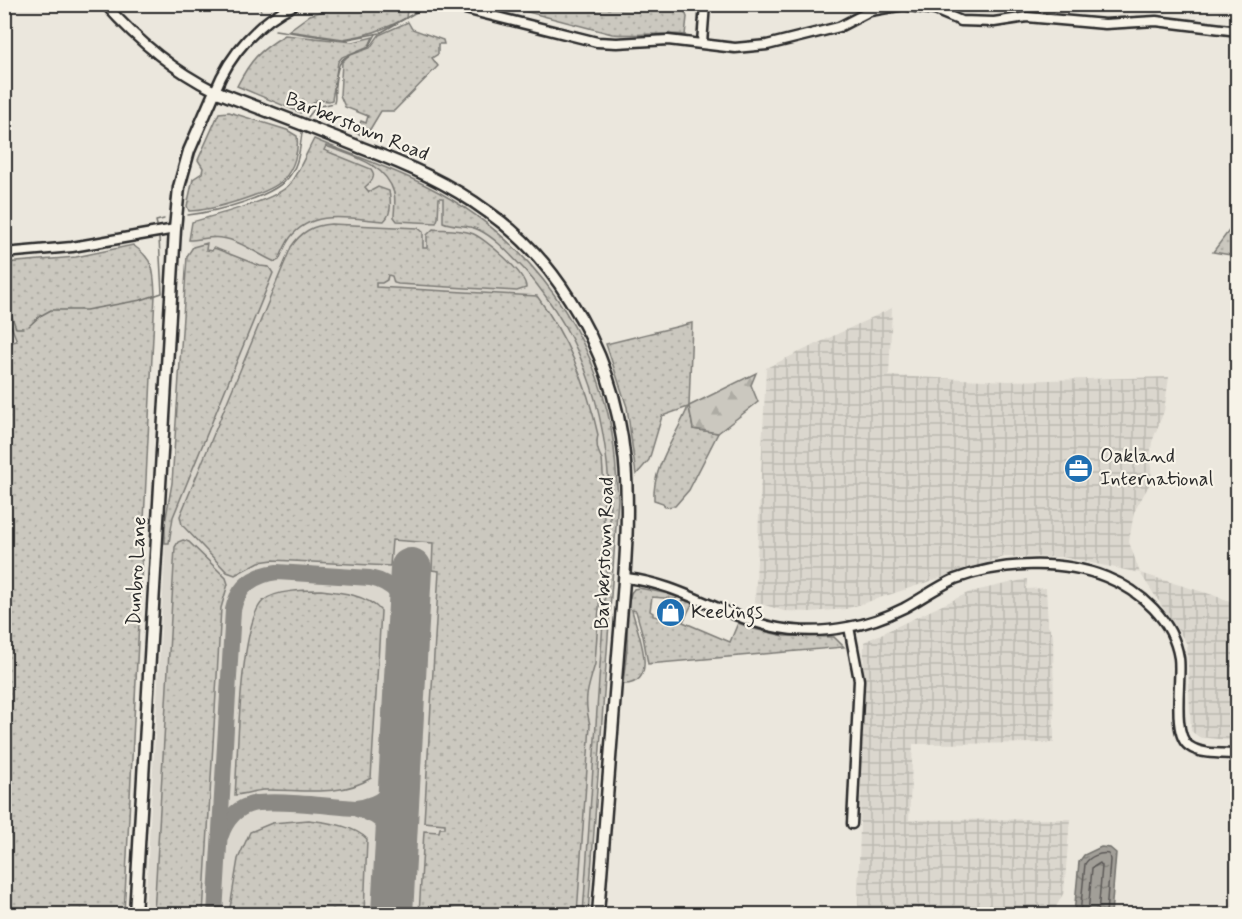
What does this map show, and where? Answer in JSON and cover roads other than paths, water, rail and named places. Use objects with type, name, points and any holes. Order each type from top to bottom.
[{"type":"main road","name":"Dunbro Lane","points":[[135,915],[179,187],[189,151],[214,91]]},
{"type":"main road","name":"Barberstown Road","points":[[214,91],[436,179],[490,213],[511,230],[549,270],[588,329],[609,381],[618,412],[626,467],[628,525],[626,578],[617,662],[598,915]]},
{"type":"street","points":[[105,4],[158,55],[187,76],[214,91],[231,59],[253,33],[271,18],[296,4]]},
{"type":"street","points":[[446,4],[597,42],[668,40],[735,48],[767,45],[839,27],[870,11],[904,4],[935,10],[961,21],[994,22],[1027,17],[1105,24],[1156,21],[1238,31]]},
{"type":"street","points":[[702,43],[705,4]]},
{"type":"street","points":[[4,253],[72,247],[175,229]]},
{"type":"street","points":[[626,578],[660,584],[757,623],[812,630],[849,627],[876,620],[904,608],[955,579],[993,569],[1046,566],[1086,571],[1106,577],[1138,595],[1156,610],[1169,630],[1179,658],[1180,723],[1184,742],[1200,751],[1238,754]]},
{"type":"street","points":[[849,627],[859,681],[852,824]]},
{"type":"water","points":[[1101,847],[1110,848],[1116,853],[1111,914],[1074,914],[1079,862],[1084,855]]},
{"type":"waterway","points":[[257,4],[261,11]]},
{"type":"waterway","points":[[275,30],[343,40],[380,33],[425,7]]},
{"type":"waterway","points":[[308,117],[316,107],[334,103],[336,75],[341,62],[348,55],[369,47],[376,34]]},
{"type":"waterway","points":[[188,215],[244,202],[273,190],[291,174],[299,154],[302,133]]},
{"type":"waterway","points":[[157,225],[156,221],[164,219]]},
{"type":"waterway","points":[[29,326],[51,310],[86,310],[141,300],[162,293],[159,238]]},
{"type":"waterway","points":[[4,295],[16,328],[23,328]]},
{"type":"place","name":"Oakland International","points":[[1079,468]]},
{"type":"place","name":"Keelings","points":[[670,612]]}]
